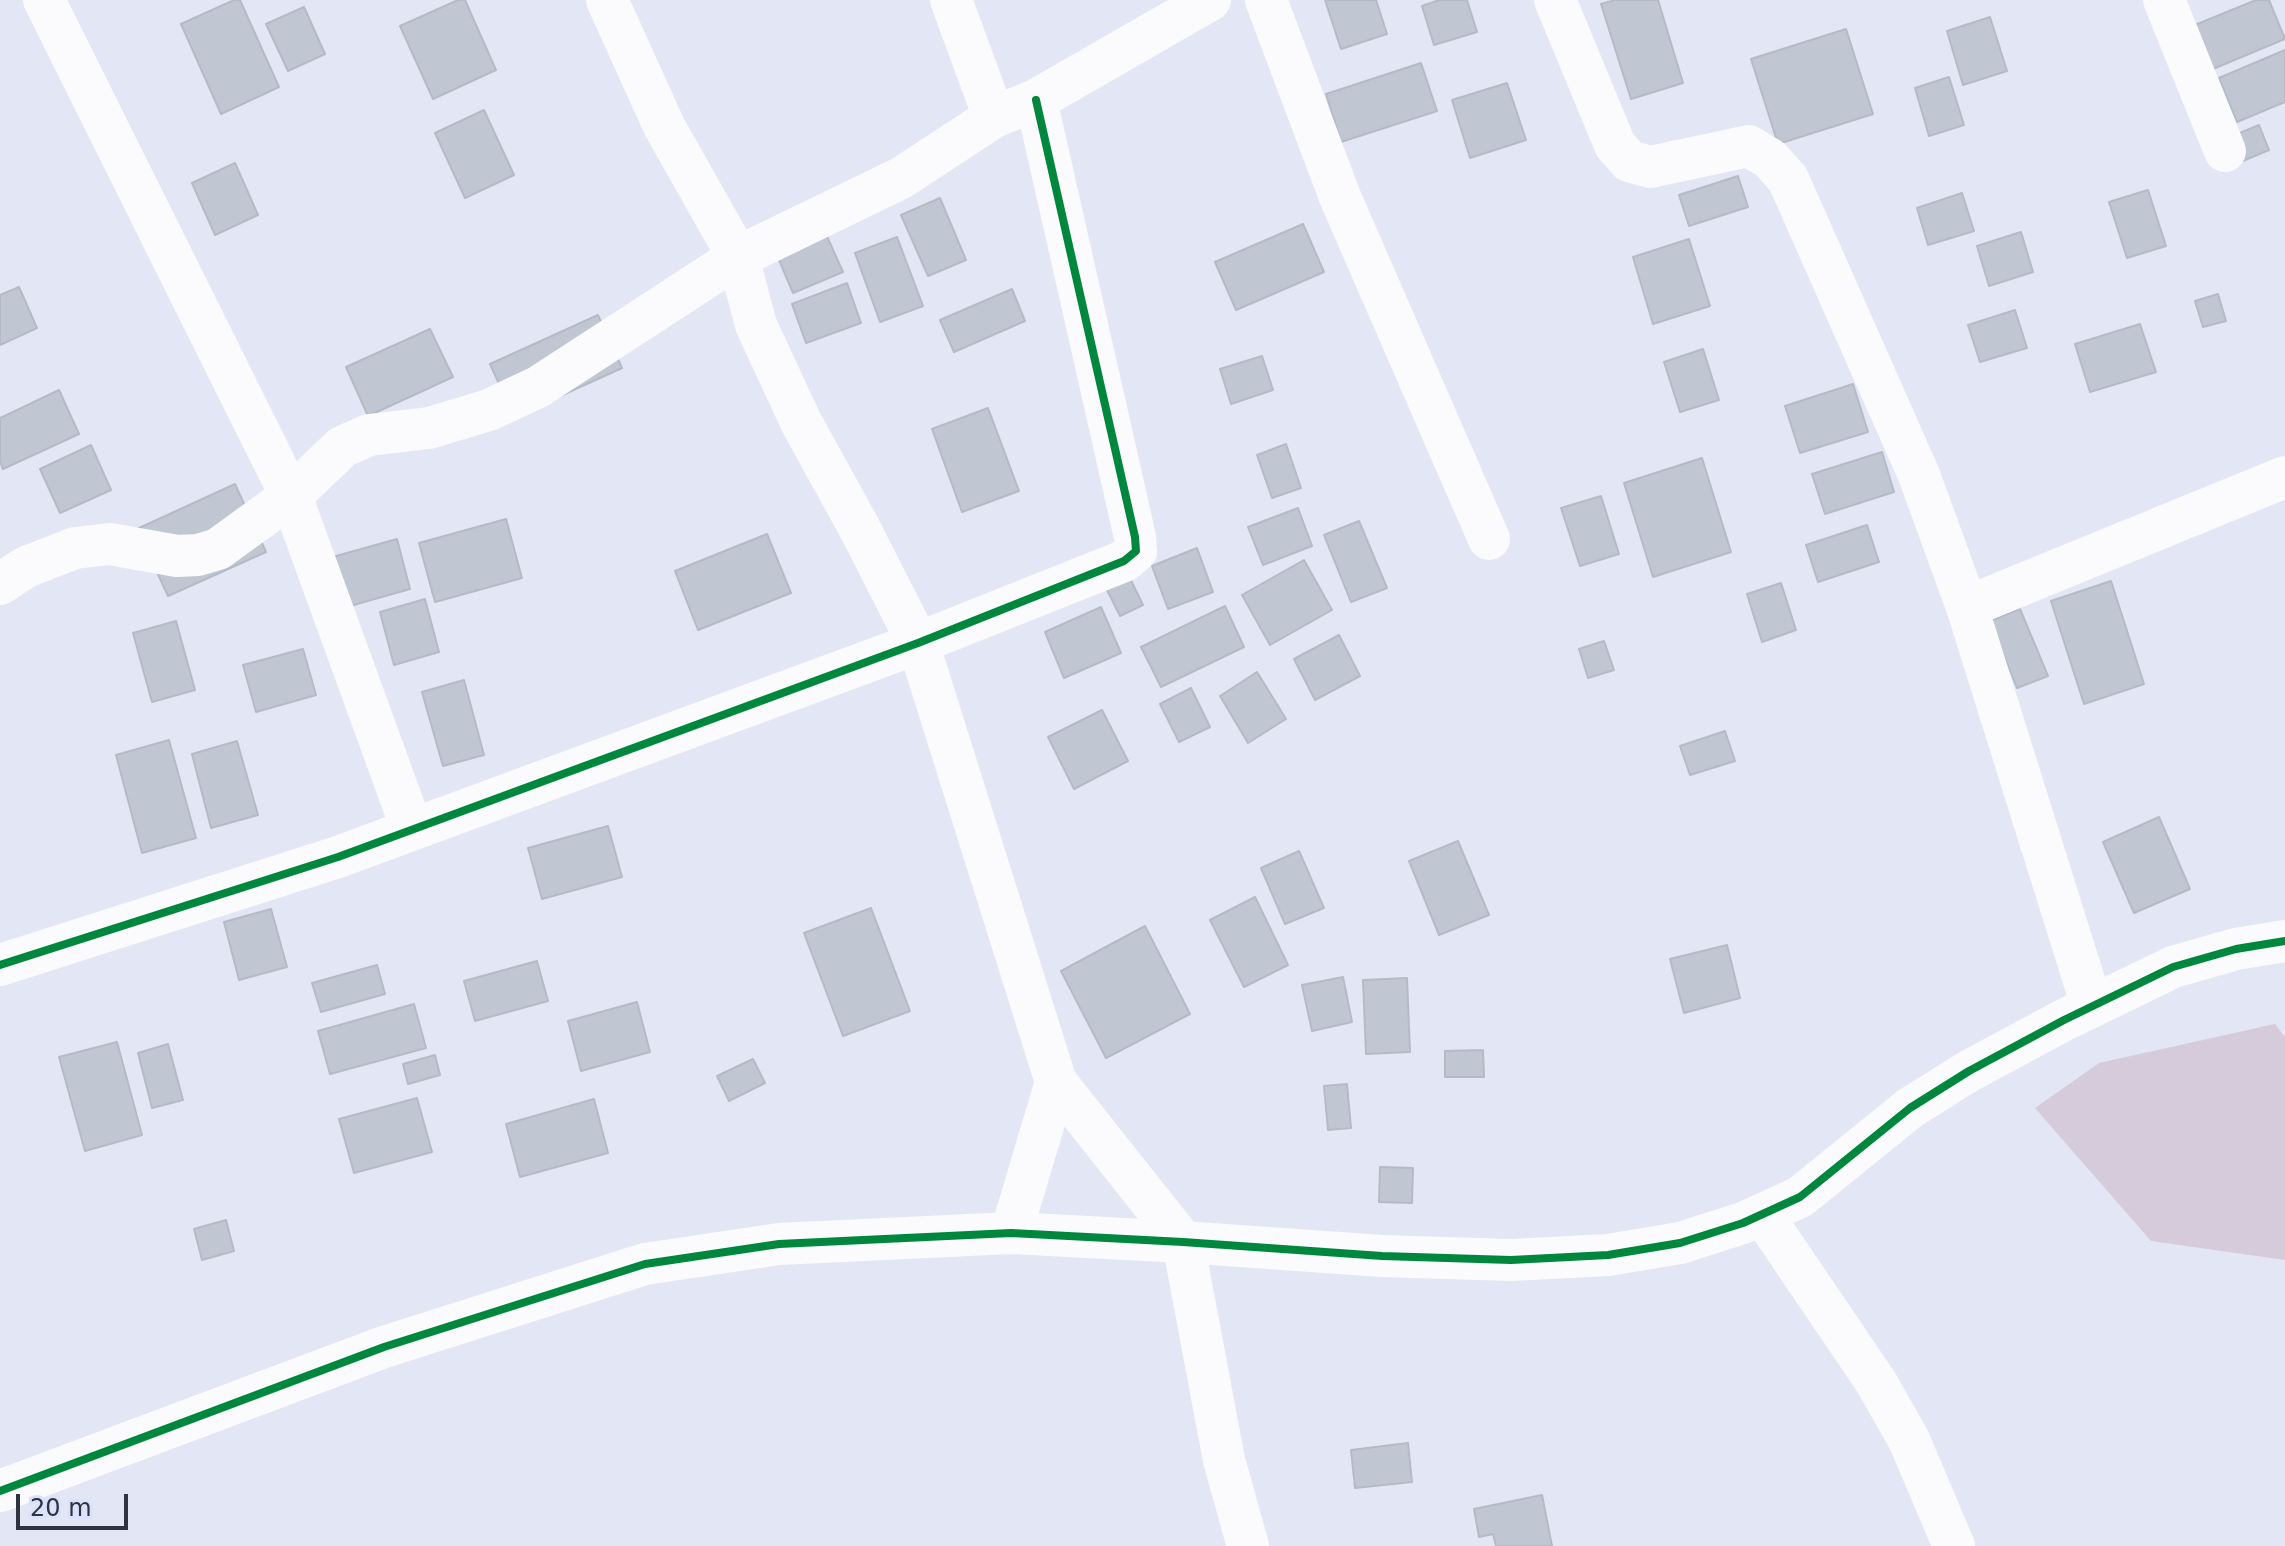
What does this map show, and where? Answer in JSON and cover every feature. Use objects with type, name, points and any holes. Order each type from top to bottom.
[{"type":"street","points":[[44,0],[291,496],[412,829]]},
{"type":"street","points":[[607,0],[664,126],[738,257],[756,325],[801,422],[918,643],[1056,1082],[1183,1242],[1224,1460],[1248,1546]]},
{"type":"street","points":[[951,0],[994,117]]},
{"type":"street","points":[[0,584],[26,567],[75,548],[110,544],[177,556],[198,555],[218,549],[291,496],[342,447],[369,435],[429,428],[489,410],[538,387],[738,257],[901,178],[994,117],[1036,100],[1210,0]]},
{"type":"street","points":[[1266,0],[1340,197],[1489,539]]},
{"type":"street","points":[[1555,0],[1615,145],[1629,161],[1650,167],[1749,146],[1770,159],[1788,179],[1919,475],[1967,607],[2092,1006]]},
{"type":"street","points":[[2164,0],[2225,151]]},
{"type":"street","points":[[0,965],[338,857],[918,643],[1124,561],[1136,551],[1036,100]]},
{"type":"street","points":[[1967,607],[2285,477]]},
{"type":"street","points":[[0,1491],[384,1347],[645,1264],[779,1244],[1011,1233],[1382,1256],[1511,1260],[1608,1255],[1680,1243],[1800,1197],[1910,1108],[1958,1078],[2092,1006],[2173,967],[2236,949],[2285,941]]},
{"type":"street","points":[[1011,1233],[1056,1082]]},
{"type":"street","points":[[1762,1214],[1876,1382],[1909,1440],[1954,1546]]},
{"type":"shaded area","points":[[2275,1024],[2285,1037],[2285,1260],[2151,1241],[2035,1108],[2099,1063]]},
{"type":"building","points":[[240,0],[279,87],[221,114],[181,24]]},
{"type":"building","points":[[458,0],[465,0],[496,70],[433,99],[400,26]]},
{"type":"building","points":[[1325,0],[1376,0],[1387,34],[1341,49]]},
{"type":"building","points":[[1439,0],[1467,0],[1477,32],[1434,45],[1422,6]]},
{"type":"building","points":[[1615,0],[1658,0],[1683,83],[1631,99],[1601,4]]},
{"type":"building","points":[[2256,0],[2269,0],[2285,39],[2213,69],[2195,25]]},
{"type":"building","points":[[304,7],[325,54],[288,71],[266,24]]},
{"type":"building","points":[[1990,17],[2007,71],[1963,85],[1947,31]]},
{"type":"building","points":[[1846,29],[1873,114],[1778,144],[1751,59]]},
{"type":"building","points":[[2285,50],[2285,102],[2237,122],[2219,78]]},
{"type":"building","points":[[1421,63],[1437,111],[1341,142],[1326,94]]},
{"type":"building","points":[[1949,77],[1964,125],[1929,136],[1915,88]]},
{"type":"building","points":[[1507,83],[1526,140],[1470,158],[1452,100]]},
{"type":"building","points":[[484,110],[514,175],[465,198],[435,133]]},
{"type":"building","points":[[2259,125],[2269,150],[2238,163],[2228,138]]},
{"type":"building","points":[[235,163],[258,215],[215,235],[192,183]]},
{"type":"building","points":[[1738,176],[1748,207],[1689,226],[1679,195]]},
{"type":"building","points":[[2148,190],[2166,246],[2127,258],[2109,202]]},
{"type":"building","points":[[1962,193],[1974,231],[1928,245],[1917,208]]},
{"type":"building","points":[[940,198],[966,260],[928,276],[901,215]]},
{"type":"building","points":[[1303,224],[1324,272],[1236,310],[1215,262]]},
{"type":"building","points":[[825,232],[843,272],[793,293],[776,253]]},
{"type":"building","points":[[2021,232],[2033,272],[1989,286],[1977,246]]},
{"type":"building","points":[[897,237],[923,306],[880,322],[855,253]]},
{"type":"building","points":[[1689,239],[1710,306],[1653,324],[1633,257]]},
{"type":"building","points":[[847,283],[861,323],[806,343],[792,304]]},
{"type":"building","points":[[19,287],[37,328],[0,345],[0,295]]},
{"type":"building","points":[[1012,289],[1025,321],[954,352],[940,320]]},
{"type":"building","points":[[2218,294],[2226,321],[2203,327],[2195,301]]},
{"type":"building","points":[[2015,310],[2027,348],[1980,362],[1968,325]]},
{"type":"building","points":[[598,315],[622,368],[514,417],[490,364]]},
{"type":"building","points":[[2140,324],[2156,372],[2090,392],[2075,344]]},
{"type":"building","points":[[430,329],[453,377],[368,416],[346,367]]},
{"type":"building","points":[[1703,349],[1719,400],[1680,412],[1664,362]]},
{"type":"building","points":[[1262,356],[1273,390],[1231,404],[1220,369]]},
{"type":"building","points":[[1853,384],[1868,432],[1800,453],[1785,406]]},
{"type":"building","points":[[59,390],[79,434],[3,469],[0,462],[0,418]]},
{"type":"building","points":[[988,408],[1019,491],[962,512],[932,429]]},
{"type":"building","points":[[1286,444],[1301,488],[1272,498],[1257,455]]},
{"type":"building","points":[[91,445],[111,490],[60,513],[40,469]]},
{"type":"building","points":[[1882,452],[1894,492],[1825,514],[1812,474]]},
{"type":"building","points":[[1702,458],[1731,552],[1653,577],[1624,483]]},
{"type":"building","points":[[235,484],[266,552],[168,596],[137,529]]},
{"type":"building","points":[[1601,496],[1619,554],[1580,566],[1561,508]]},
{"type":"building","points":[[1298,508],[1312,546],[1263,565],[1248,527]]},
{"type":"building","points":[[506,519],[522,578],[435,602],[419,543]]},
{"type":"building","points":[[1359,521],[1387,588],[1351,602],[1324,535]]},
{"type":"building","points":[[1867,525],[1879,562],[1818,582],[1806,545]]},
{"type":"building","points":[[767,534],[791,593],[698,630],[675,571]]},
{"type":"building","points":[[397,539],[410,589],[343,608],[329,558]]},
{"type":"building","points":[[1197,548],[1213,592],[1168,609],[1152,566]]},
{"type":"building","points":[[1304,560],[1332,610],[1270,645],[1242,595]]},
{"type":"building","points":[[1125,568],[1143,605],[1120,616],[1102,580]]},
{"type":"building","points":[[2111,581],[2144,684],[2084,704],[2051,601]]},
{"type":"building","points":[[1781,583],[1796,630],[1762,642],[1747,594]]},
{"type":"building","points":[[425,599],[439,652],[394,665],[380,612]]},
{"type":"building","points":[[1225,606],[1244,647],[1161,687],[1141,647]]},
{"type":"building","points":[[1101,607],[1121,653],[1064,678],[1045,632]]},
{"type":"building","points":[[2020,609],[2048,676],[2017,688],[1990,621]]},
{"type":"building","points":[[176,621],[195,690],[152,702],[133,633]]},
{"type":"building","points":[[1339,635],[1360,676],[1315,700],[1294,659]]},
{"type":"building","points":[[1604,641],[1614,670],[1588,678],[1579,649]]},
{"type":"building","points":[[303,649],[316,695],[256,712],[243,665]]},
{"type":"building","points":[[1257,672],[1286,719],[1248,743],[1220,696]]},
{"type":"building","points":[[464,680],[484,755],[443,766],[422,692]]},
{"type":"building","points":[[1191,688],[1210,727],[1179,742],[1160,704]]},
{"type":"building","points":[[1102,710],[1128,761],[1074,789],[1048,737]]},
{"type":"building","points":[[1725,731],[1735,761],[1690,775],[1680,746]]},
{"type":"building","points":[[169,740],[196,838],[142,853],[116,755]]},
{"type":"building","points":[[237,741],[258,815],[211,828],[192,754]]},
{"type":"building","points":[[2159,817],[2190,889],[2134,913],[2103,842]]},
{"type":"building","points":[[608,826],[622,877],[542,899],[528,848]]},
{"type":"building","points":[[1458,841],[1489,915],[1439,935],[1409,861]]},
{"type":"building","points":[[1299,851],[1324,908],[1285,924],[1261,868]]},
{"type":"building","points":[[1255,897],[1288,965],[1244,987],[1210,920]]},
{"type":"building","points":[[871,908],[910,1011],[843,1036],[804,933]]},
{"type":"building","points":[[271,909],[287,967],[239,980],[224,922]]},
{"type":"building","points":[[1145,926],[1190,1014],[1106,1058],[1061,971]]},
{"type":"building","points":[[1727,945],[1740,998],[1684,1013],[1670,959]]},
{"type":"building","points":[[537,961],[548,1001],[475,1021],[464,981]]},
{"type":"building","points":[[377,965],[385,994],[321,1012],[312,983]]},
{"type":"building","points":[[1343,977],[1352,1022],[1312,1031],[1302,985]]},
{"type":"building","points":[[1407,978],[1410,1052],[1366,1054],[1363,980]]},
{"type":"building","points":[[637,1002],[650,1052],[581,1071],[568,1021]]},
{"type":"building","points":[[414,1004],[426,1048],[330,1074],[318,1031]]},
{"type":"building","points":[[117,1042],[142,1135],[85,1151],[59,1057]]},
{"type":"building","points":[[168,1044],[183,1100],[152,1108],[138,1053]]},
{"type":"building","points":[[1483,1050],[1484,1077],[1445,1077],[1445,1051]]},
{"type":"building","points":[[435,1055],[440,1075],[408,1084],[403,1064]]},
{"type":"building","points":[[753,1059],[765,1083],[729,1101],[717,1076]]},
{"type":"building","points":[[1347,1084],[1351,1128],[1328,1130],[1324,1086]]},
{"type":"building","points":[[417,1098],[432,1152],[354,1173],[339,1119]]},
{"type":"building","points":[[594,1099],[608,1153],[520,1177],[506,1124]]},
{"type":"building","points":[[1380,1167],[1413,1168],[1412,1203],[1379,1202]]},
{"type":"building","points":[[226,1220],[234,1251],[202,1260],[194,1229]]},
{"type":"building","points":[[1408,1443],[1412,1482],[1355,1488],[1351,1450]]},
{"type":"building","points":[[1542,1495],[1552,1546],[1496,1546],[1493,1534],[1479,1537],[1474,1509]]},
{"type":"cycle path","points":[[0,965],[338,857],[918,643],[1124,561],[1136,551],[1036,100]]},
{"type":"cycle path","points":[[0,1491],[384,1347],[645,1264],[779,1244],[1011,1233],[1382,1256],[1511,1260],[1608,1255],[1680,1243],[1743,1223],[1800,1197],[1910,1108],[1969,1071],[2064,1020],[2173,967],[2236,949],[2285,941]]}]
